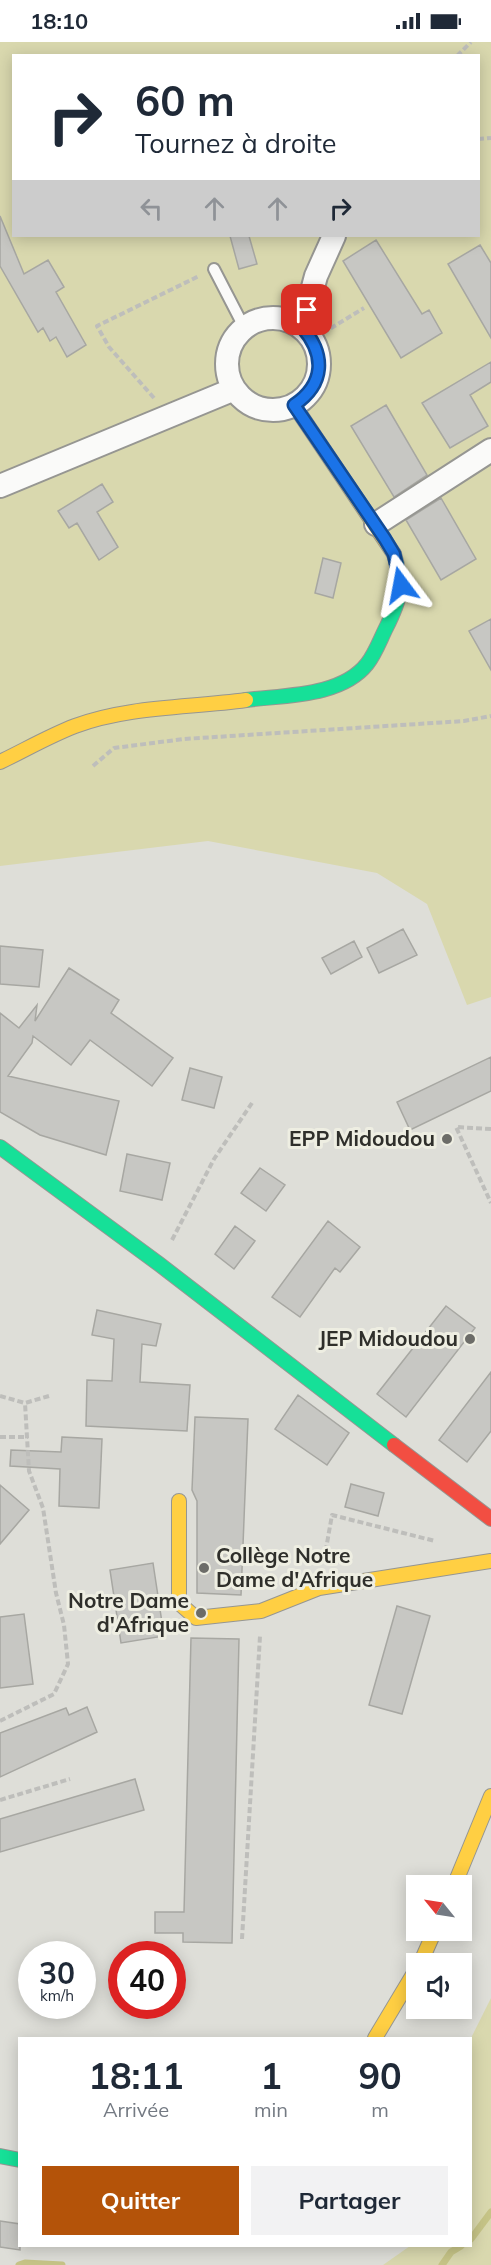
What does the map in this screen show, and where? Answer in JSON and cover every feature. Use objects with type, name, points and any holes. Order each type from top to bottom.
[{"type":"street","points":[[307,333],[316,276],[334,237]]},
{"type":"street","points":[[273,317],[289,320],[307,333],[318,351],[317,376],[304,398],[294,405],[269,411],[245,402],[232,390],[226,367],[227,352],[234,338],[244,327],[258,320],[273,317]]},
{"type":"street","points":[[0,486],[232,390]]},
{"type":"street","points":[[0,762],[75,726],[166,706],[208,705],[330,688],[355,676],[367,664],[400,601],[401,576],[394,554],[376,524],[294,405]]},
{"type":"street","points":[[376,524],[491,450]]},
{"type":"street","points":[[0,1148],[159,1264],[491,1519]]},
{"type":"street","points":[[179,1501],[179,1604],[196,1618],[261,1611],[319,1588],[491,1560]]},
{"type":"street","points":[[459,1875],[491,1796]]},
{"type":"street","points":[[376,2037],[406,1986]]},
{"type":"street","points":[[0,2156],[18,2160]]},
{"type":"lane","points":[[214,269],[244,327]]},
{"type":"path","points":[[459,54],[471,42]]},
{"type":"path","points":[[172,415],[109,347],[97,326],[214,269]]},
{"type":"path","points":[[307,333],[364,308]]},
{"type":"path","points":[[93,766],[114,748],[184,739],[464,721],[491,716]]},
{"type":"path","points":[[159,1264],[214,1159],[252,1103]]},
{"type":"path","points":[[491,1130],[456,1127],[491,1203]]},
{"type":"path","points":[[0,1396],[26,1402],[49,1395]]},
{"type":"path","points":[[0,1721],[54,1694],[68,1664],[64,1625],[56,1593],[43,1508],[29,1471],[26,1402]]},
{"type":"path","points":[[0,1437],[28,1437]]},
{"type":"path","points":[[319,1588],[332,1515],[446,1544]]},
{"type":"path","points":[[243,1940],[261,1611]]},
{"type":"path","points":[[0,1800],[70,1779]]},
{"type":"green space","points":[[0,42],[491,42],[491,997],[467,1005],[427,904],[377,873],[208,841],[0,866]]},
{"type":"green space","points":[[491,1998],[491,2265],[383,2265],[409,2247],[472,2247],[472,2037]]},
{"type":"building","points":[[0,216],[24,274],[48,260],[64,287],[56,292],[86,345],[67,357],[56,337],[50,341],[43,328],[38,332],[0,266]]},
{"type":"building","points":[[230,237],[249,237],[257,264],[239,269]]},
{"type":"building","points":[[376,240],[422,314],[429,310],[442,333],[401,358],[343,261]]},
{"type":"building","points":[[480,245],[491,263],[491,338],[448,264]]},
{"type":"building","points":[[491,362],[491,382],[470,395],[488,426],[450,448],[422,403]]},
{"type":"building","points":[[386,405],[427,475],[394,497],[351,426]]},
{"type":"building","points":[[102,484],[113,502],[97,512],[118,547],[99,560],[77,523],[69,528],[58,511]]},
{"type":"building","points":[[441,498],[476,559],[441,580],[406,520]]},
{"type":"building","points":[[323,558],[341,563],[333,598],[315,593]]},
{"type":"building","points":[[491,619],[491,670],[469,631]]},
{"type":"building","points":[[403,929],[417,955],[379,973],[367,948]]},
{"type":"building","points":[[354,941],[362,957],[331,974],[322,958]]},
{"type":"building","points":[[0,946],[43,950],[39,987],[0,984]]},
{"type":"building","points":[[69,968],[119,1000],[111,1013],[173,1058],[152,1086],[90,1040],[71,1065],[33,1036],[32,1043],[8,1076],[119,1101],[106,1155],[40,1135],[0,1112],[0,1013],[19,1028],[37,1005],[35,1021]]},
{"type":"building","points":[[491,1057],[491,1091],[410,1130],[397,1102]]},
{"type":"building","points":[[190,1068],[222,1077],[214,1108],[182,1100]]},
{"type":"building","points":[[127,1154],[170,1163],[162,1200],[120,1191]]},
{"type":"building","points":[[260,1168],[285,1185],[266,1211],[241,1193]]},
{"type":"building","points":[[328,1221],[360,1247],[340,1272],[335,1268],[300,1317],[272,1297]]},
{"type":"building","points":[[235,1226],[255,1241],[234,1269],[215,1254]]},
{"type":"building","points":[[446,1306],[475,1328],[406,1417],[377,1394]]},
{"type":"building","points":[[97,1310],[161,1324],[156,1346],[142,1344],[140,1382],[190,1385],[187,1431],[86,1426],[87,1380],[112,1381],[114,1339],[92,1335]]},
{"type":"building","points":[[491,1372],[491,1431],[467,1462],[439,1440]]},
{"type":"building","points":[[298,1395],[349,1433],[327,1465],[275,1429]]},
{"type":"building","points":[[195,1417],[248,1419],[241,1595],[197,1593],[197,1501],[192,1490]]},
{"type":"building","points":[[62,1437],[102,1439],[99,1508],[59,1506],[60,1469],[10,1466],[11,1450],[61,1452]]},
{"type":"building","points":[[351,1484],[384,1493],[378,1516],[345,1507]]},
{"type":"building","points":[[0,1485],[29,1510],[0,1544]]},
{"type":"building","points":[[153,1563],[164,1636],[121,1643],[110,1570]]},
{"type":"building","points":[[397,1606],[430,1616],[402,1714],[369,1705]]},
{"type":"building","points":[[24,1614],[33,1684],[0,1688],[0,1617]]},
{"type":"building","points":[[191,1638],[239,1639],[232,1943],[186,1942],[183,1941],[183,1933],[155,1933],[155,1912],[184,1912]]},
{"type":"building","points":[[87,1707],[97,1732],[0,1777],[0,1733],[66,1708],[69,1715]]},
{"type":"building","points":[[135,1779],[144,1810],[0,1852],[0,1819]]},
{"type":"building","points":[[0,2221],[18,2224],[20,2250],[0,2247]]},
{"type":"waterway","points":[[472,2238],[491,2212]]},
{"type":"waterway","points":[[442,2265],[451,2252],[459,2247]]},
{"type":"waterway","points":[[19,2265],[25,2263],[62,2265]]},
{"type":"traffic: fast","points":[[246,700],[327,689],[356,675],[372,656],[398,600],[400,584],[394,554]]},
{"type":"traffic: fast","points":[[0,1147],[159,1264],[394,1445]]},
{"type":"traffic: fast","points":[[0,2156],[18,2160]]},
{"type":"traffic: slow","points":[[294,405],[394,554]]},
{"type":"traffic: slow","points":[[0,762],[56,734],[96,719],[138,711],[246,700]]},
{"type":"traffic: slow","points":[[179,1501],[179,1603],[196,1618],[261,1611],[319,1588],[491,1561]]},
{"type":"traffic: slow","points":[[459,1875],[491,1796]]},
{"type":"traffic: slow","points":[[425,1953],[430,1941]]},
{"type":"traffic: slow","points":[[376,2037],[406,1986]]},
{"type":"traffic: jam","points":[[394,1445],[491,1519]]},
{"type":"place","name":"EPP Midoudou","points":[[447,1139]]},
{"type":"place","name":"JEP Midoudou","points":[[470,1339]]},
{"type":"place","name":"Collège Notre Dame d'Afrique","points":[[204,1568]]},
{"type":"place","name":"Notre Dame d'Afrique","points":[[201,1613]]},
{"type":"route","points":[[307,310],[302,327],[318,351],[319,364],[312,388],[294,405],[394,554],[401,576],[401,585]]}]
